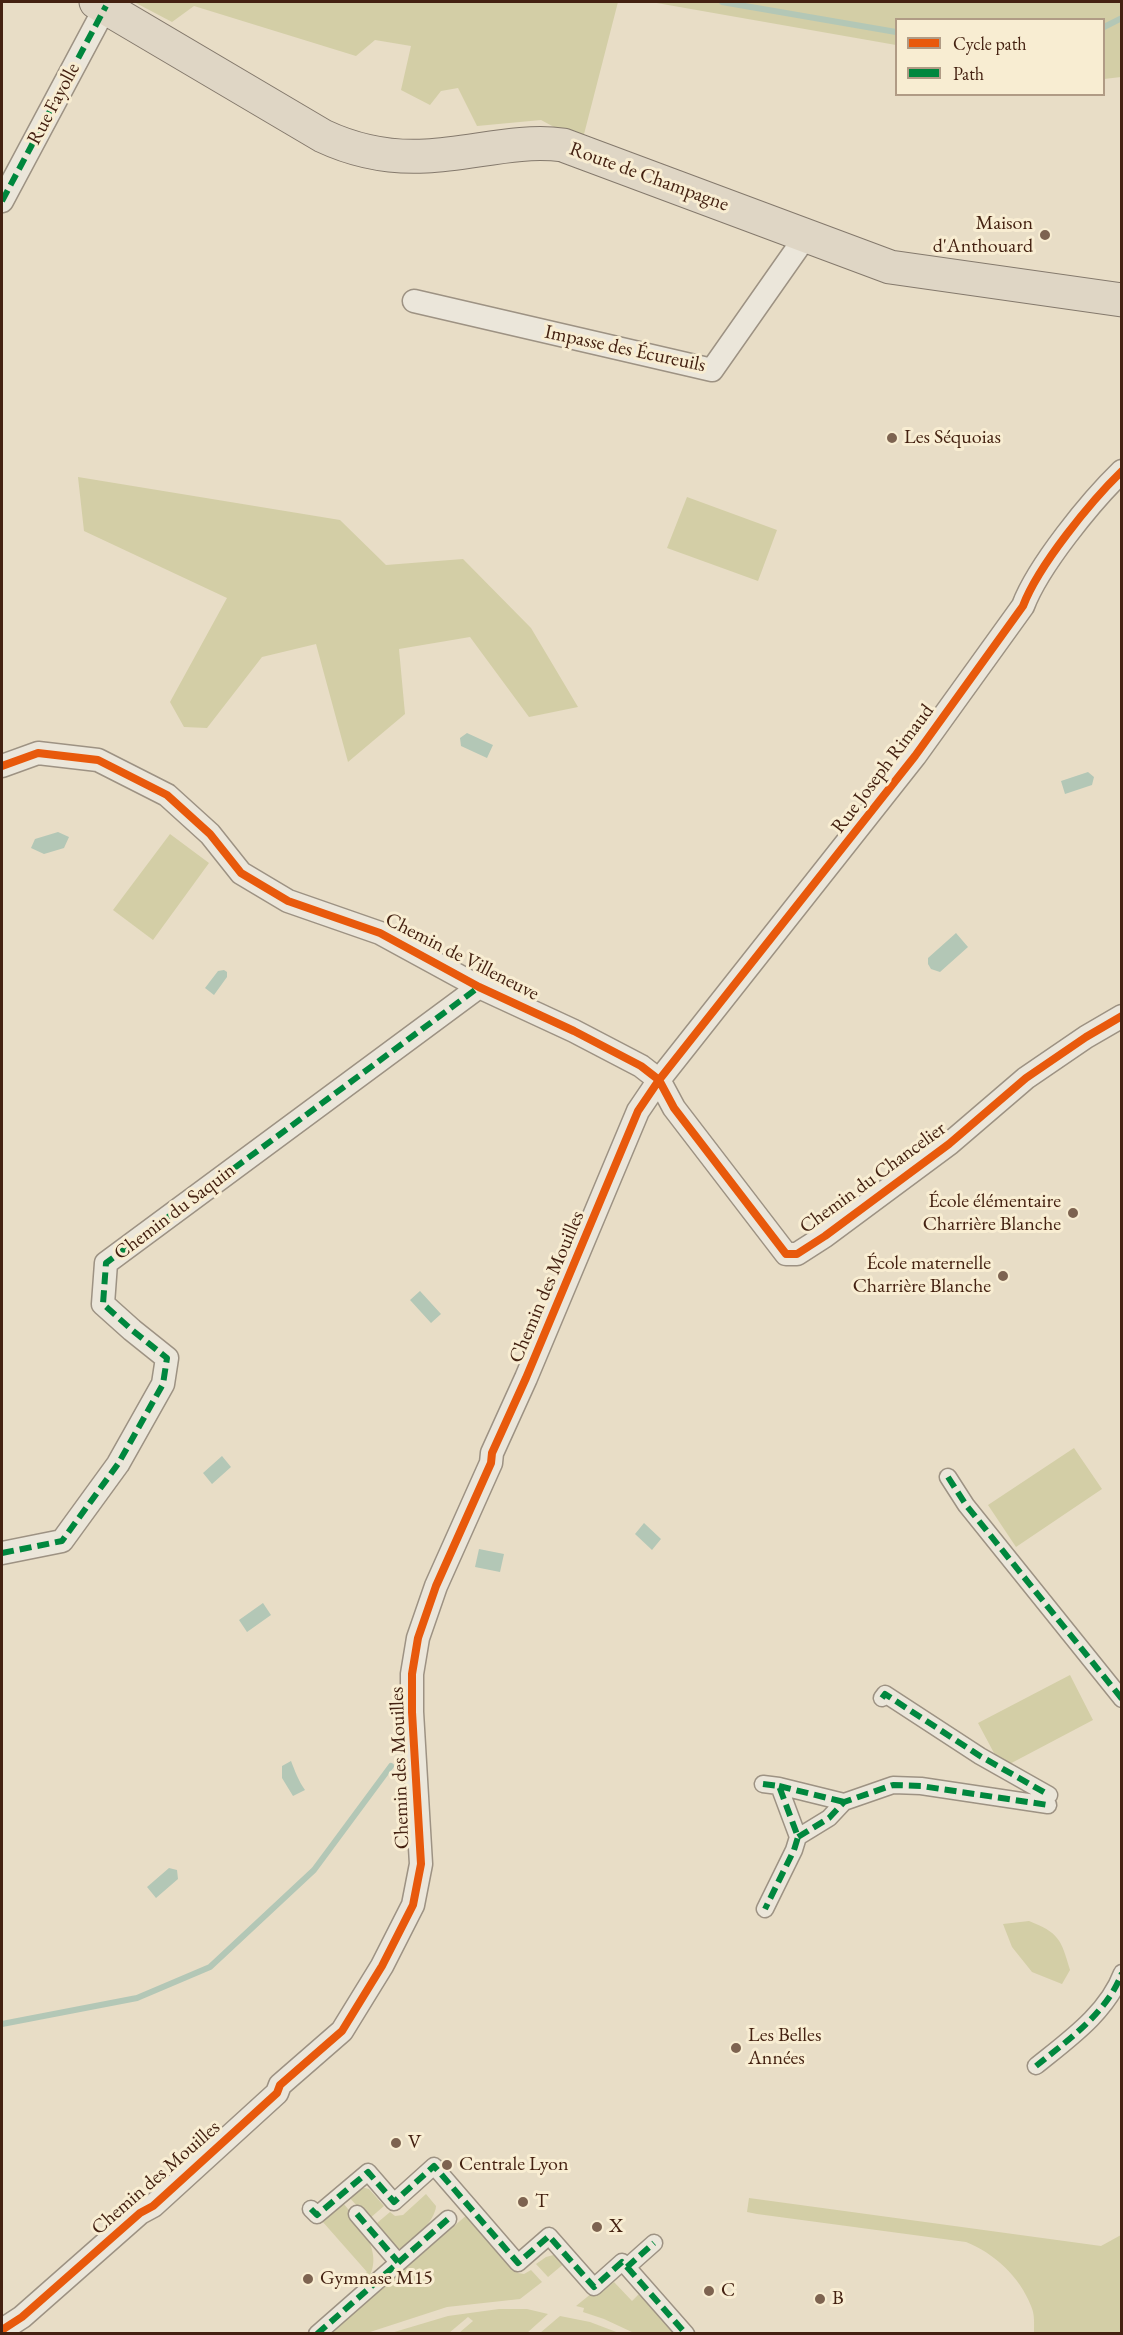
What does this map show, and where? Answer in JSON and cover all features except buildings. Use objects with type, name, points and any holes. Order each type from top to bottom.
[{"type":"main road","name":"Route de Champagne","points":[[101,4],[340,144],[361,150],[427,156],[531,143],[563,145],[890,267],[1122,300]]},
{"type":"street","name":"Rue Fayolle","points":[[2,201],[101,4]]},
{"type":"street","name":"Impasse des Écureuils","points":[[414,301],[712,370],[806,236]]},
{"type":"street","name":"Rue Joseph Rimaud","points":[[659,1080],[915,756],[1023,606],[1028,593],[1047,563],[1095,499],[1122,471]]},
{"type":"street","name":"Chemin de Villeneuve","points":[[2,766],[38,753],[98,760],[167,795],[210,834],[242,873],[288,901],[380,933],[479,987],[632,1061],[659,1080]]},
{"type":"street","name":"Chemin du Saquin","points":[[2,1553],[62,1541],[118,1464],[162,1384],[167,1358],[103,1304],[106,1263],[479,987]]},
{"type":"street","name":"Chemin du Chancelier","points":[[659,1080],[674,1108],[786,1254],[797,1254],[825,1236],[949,1144],[1026,1078],[1086,1036],[1122,1016]]},
{"type":"street","name":"Chemin des Mouilles","points":[[2,2330],[22,2317],[140,2213],[153,2206],[277,2093],[280,2085],[342,2031],[404,1926],[413,1905],[421,1864],[412,1712],[412,1674],[418,1638],[436,1586],[491,1463],[492,1453],[531,1367],[638,1111],[659,1080]]},
{"type":"street","points":[[948,1477],[966,1505],[1122,1698]]},
{"type":"street","points":[[765,1909],[798,1837],[829,1818],[844,1802],[893,1785],[1049,1800],[885,1694],[882,1698]]},
{"type":"street","points":[[798,1837],[771,1785],[844,1802]]},
{"type":"street","points":[[1036,2066],[1095,2016],[1116,1988],[1122,1973]]},
{"type":"street","points":[[311,2209],[317,2215],[368,2172],[394,2202],[434,2166],[518,2263],[549,2236],[594,2287],[622,2262],[686,2334]]},
{"type":"street","points":[[357,2214],[398,2262]]},
{"type":"street","points":[[317,2334],[448,2219]]},
{"type":"street","points":[[627,2267],[654,2243]]},
{"type":"shaded area","points":[[134,2],[618,2],[582,142],[541,120],[477,126],[458,88],[441,91],[430,105],[401,90],[411,46],[375,40],[356,56],[194,6],[172,22]]},
{"type":"shaded area","points":[[651,2],[1121,2],[1121,77],[1105,79],[1105,18],[895,18],[895,45]]},
{"type":"shaded area","points":[[78,477],[340,520],[386,565],[463,559],[531,628],[578,707],[529,717],[470,637],[399,649],[405,714],[348,762],[316,644],[262,657],[207,728],[184,727],[170,702],[227,598],[84,531]]},
{"type":"shaded area","points":[[687,497],[777,530],[758,581],[667,548]]},
{"type":"shaded area","points":[[467,733],[493,745],[487,758],[461,746],[460,738]]},
{"type":"shaded area","points":[[1088,772],[1094,777],[1092,785],[1065,794],[1061,781]]},
{"type":"shaded area","points":[[58,832],[69,837],[64,848],[44,854],[31,848],[35,839]]},
{"type":"shaded area","points":[[170,834],[209,863],[153,940],[113,910]]},
{"type":"shaded area","points":[[956,933],[968,947],[940,972],[931,969],[928,958]]},
{"type":"shaded area","points":[[218,971],[227,972],[227,977],[214,995],[205,988]]},
{"type":"shaded area","points":[[420,1291],[441,1314],[431,1323],[410,1300]]},
{"type":"shaded area","points":[[1074,1448],[1102,1489],[1016,1547],[988,1505]]},
{"type":"shaded area","points":[[222,1456],[231,1467],[212,1484],[203,1473]]},
{"type":"shaded area","points":[[644,1523],[661,1539],[652,1550],[635,1534]]},
{"type":"shaded area","points":[[479,1549],[504,1554],[500,1572],[475,1567]]},
{"type":"shaded area","points":[[263,1603],[271,1615],[247,1632],[239,1620]]},
{"type":"shaded area","points":[[1070,1675],[1093,1720],[1002,1768],[978,1723]]},
{"type":"shaded area","points":[[291,1761],[305,1790],[293,1796],[282,1778],[282,1766]]},
{"type":"shaded area","points":[[169,1868],[177,1870],[178,1879],[156,1898],[147,1887]]},
{"type":"shaded area","points":[[1029,1921],[1047,1929],[1061,1944],[1070,1970],[1062,1984],[1032,1972],[1012,1947],[1003,1924]]},
{"type":"shaded area","points":[[361,2187],[369,2189],[384,2206],[369,2219],[348,2196]]},
{"type":"shaded area","points":[[426,2194],[436,2206],[431,2219],[406,2245],[394,2250],[376,2228],[377,2223],[390,2212],[395,2216],[403,2215]]},
{"type":"shaded area","points":[[749,2198],[1101,2246],[1121,2235],[1121,2333],[1034,2333],[1032,2309],[1020,2285],[996,2259],[966,2242],[747,2212]]},
{"type":"shaded area","points":[[343,2203],[365,2233],[373,2256],[373,2267],[359,2289],[353,2285],[367,2272],[322,2221]]},
{"type":"shaded area","points":[[468,2214],[518,2273],[524,2274],[531,2270],[542,2282],[520,2299],[447,2307],[367,2333],[330,2334]]},
{"type":"shaded area","points":[[557,2254],[566,2262],[548,2277],[536,2264],[546,2257]]},
{"type":"shaded area","points":[[614,2282],[632,2301],[639,2294],[675,2333],[634,2333],[583,2312],[584,2308],[576,2306],[592,2293],[602,2292]]},
{"type":"shaded area","points":[[499,2309],[527,2309],[548,2314],[527,2333],[459,2333],[473,2321],[468,2317],[449,2333],[391,2333],[448,2316]]},
{"type":"shaded area","points":[[560,2316],[590,2322],[619,2333],[540,2333]]},
{"type":"waterway","points":[[722,2],[895,32]]},
{"type":"waterway","points":[[1105,26],[1122,18]]},
{"type":"waterway","points":[[2,2024],[137,1998],[210,1967],[314,1870],[391,1766]]},
{"type":"marked path","points":[[2,201],[106,6]]},
{"type":"marked path","points":[[2,1553],[62,1541],[118,1464],[163,1384],[167,1358],[103,1304],[106,1263],[479,987]]},
{"type":"marked path","points":[[948,1477],[966,1505],[1122,1699]]},
{"type":"marked path","points":[[882,1698],[885,1694],[980,1756],[1049,1795]]},
{"type":"marked path","points":[[763,1784],[779,1786],[798,1837],[765,1909]]},
{"type":"marked path","points":[[798,1837],[829,1818],[844,1802],[893,1785],[921,1786],[1048,1805]]},
{"type":"marked path","points":[[779,1786],[844,1802]]},
{"type":"marked path","points":[[1036,2066],[1097,2013],[1107,2001],[1122,1973]]},
{"type":"marked path","points":[[311,2209],[317,2215],[368,2172],[394,2202],[434,2166],[518,2263],[549,2236],[594,2287],[622,2262],[627,2267],[654,2243]]},
{"type":"marked path","points":[[357,2214],[398,2262]]},
{"type":"marked path","points":[[317,2334],[448,2219]]},
{"type":"marked path","points":[[627,2267],[686,2334]]},
{"type":"cycle path","points":[[2,2330],[22,2317],[140,2213],[153,2206],[277,2093],[280,2085],[342,2031],[382,1966],[413,1905],[421,1864],[412,1712],[412,1674],[418,1638],[436,1586],[491,1463],[492,1453],[526,1378],[638,1111],[659,1080],[915,756],[1023,606],[1040,572],[1053,554],[1081,516],[1122,471]]},
{"type":"cycle path","points":[[2,766],[38,753],[98,760],[167,795],[210,834],[241,873],[288,901],[380,933],[479,987],[574,1031],[641,1066],[659,1080],[674,1108],[786,1254],[797,1254],[825,1236],[949,1144],[1026,1078],[1086,1037],[1122,1016]]},
{"type":"place","name":"Maison d'Anthouard","points":[[1045,235]]},
{"type":"place","name":"Les Séquoias","points":[[892,438]]},
{"type":"place","name":"École élémentaire Charrière Blanche","points":[[1073,1213]]},
{"type":"place","name":"École maternelle Charrière Blanche","points":[[1003,1276]]},
{"type":"place","name":"Les Belles Années","points":[[736,2048]]},
{"type":"place","name":"V","points":[[396,2143]]},
{"type":"place","name":"Centrale Lyon","points":[[447,2165]]},
{"type":"place","name":"T","points":[[523,2202]]},
{"type":"place","name":"X","points":[[597,2227]]},
{"type":"place","name":"Gymnase M15","points":[[308,2279]]},
{"type":"place","name":"C","points":[[709,2291]]},
{"type":"place","name":"B","points":[[820,2299]]}]
